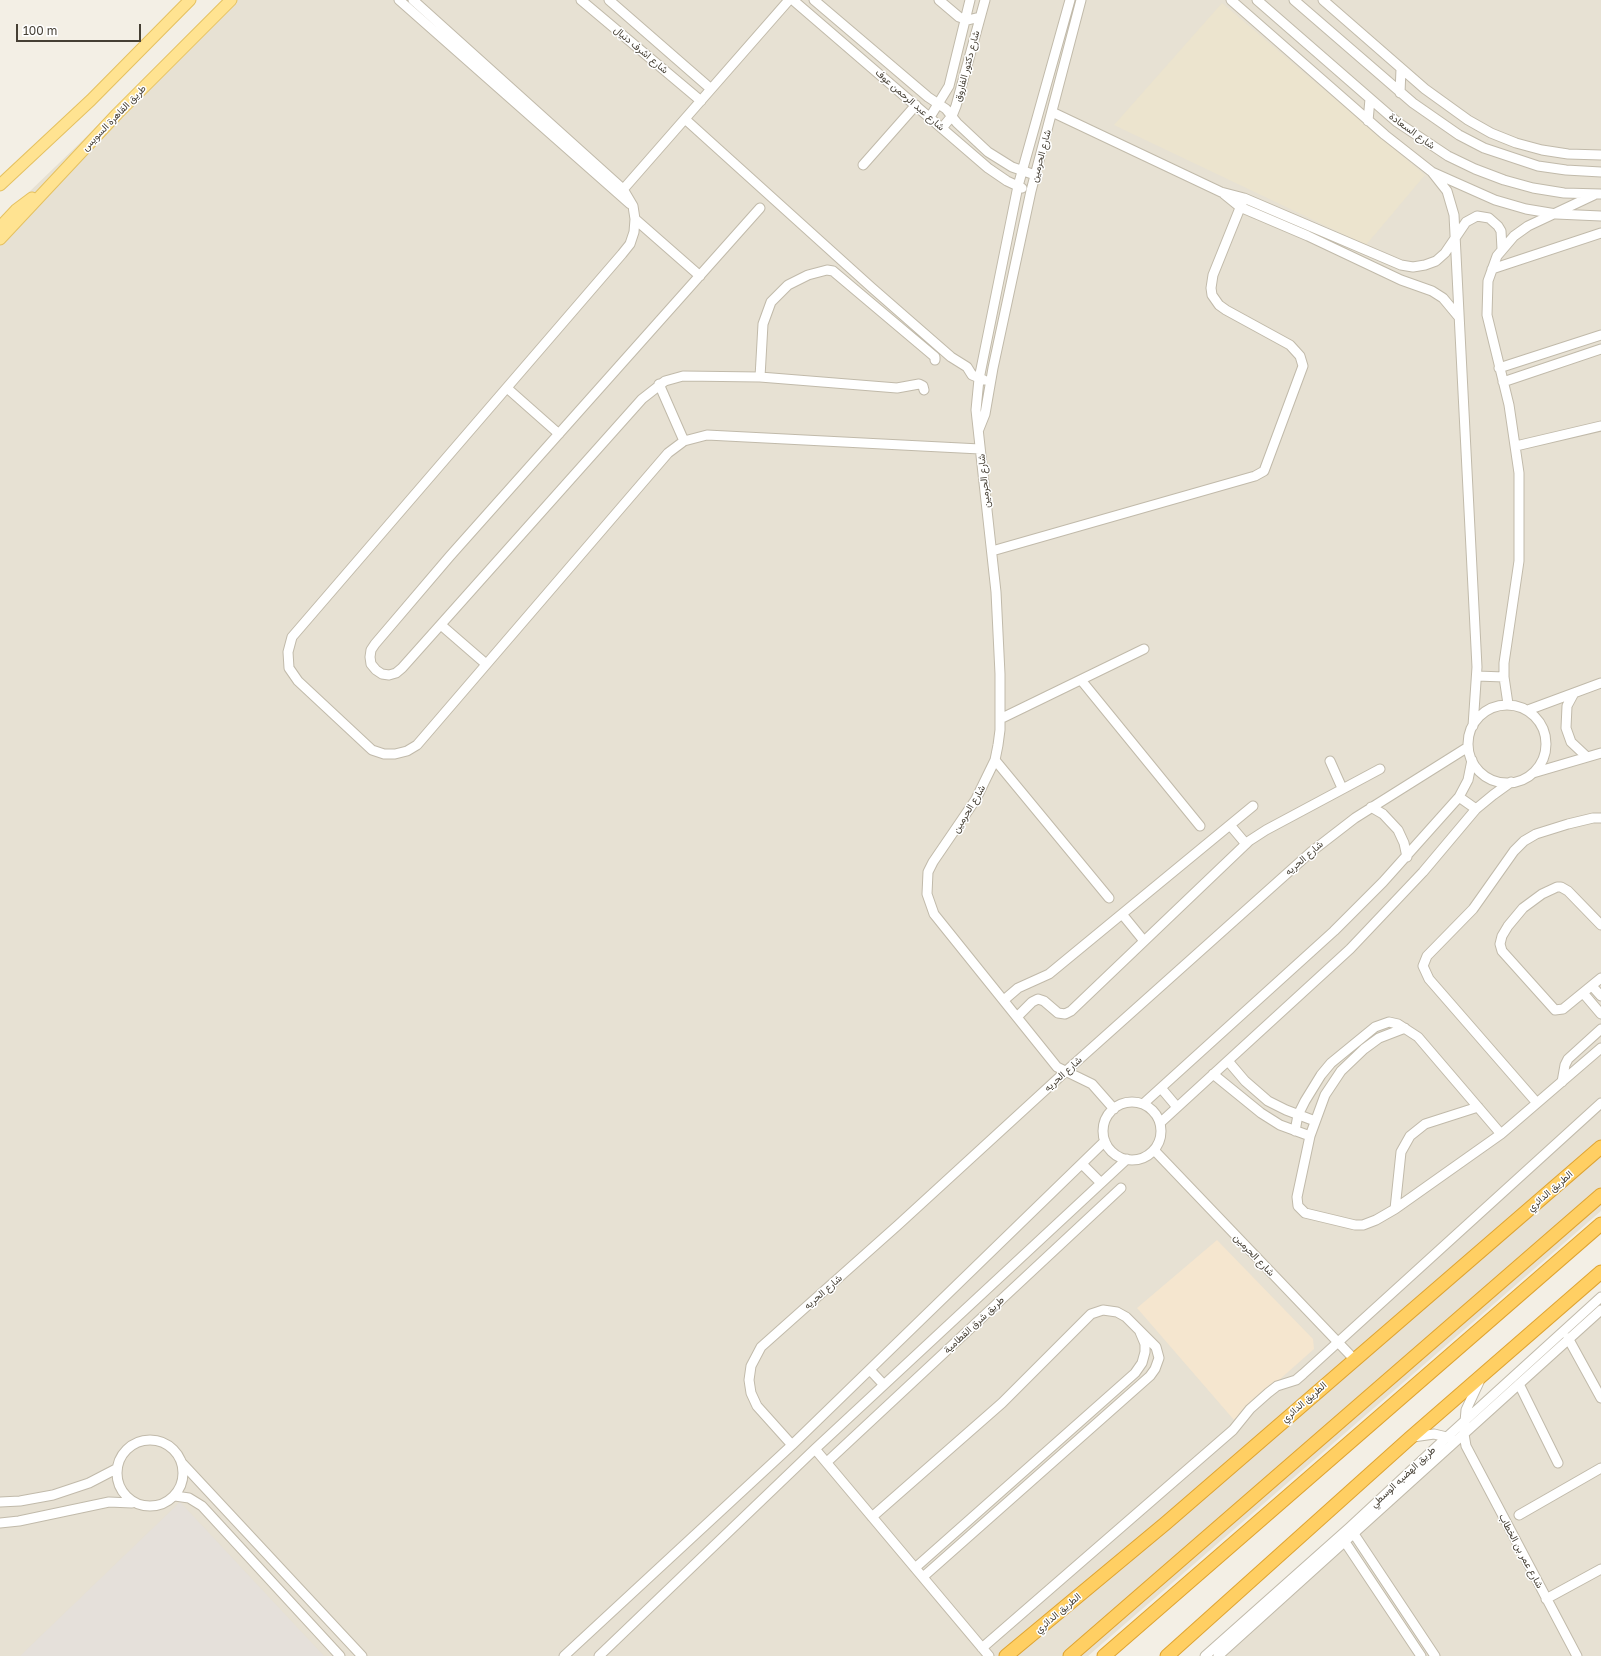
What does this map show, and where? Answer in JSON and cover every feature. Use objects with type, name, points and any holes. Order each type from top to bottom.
[{"type":"highway","name":"الطريق الدائري","points":[[1006,1656],[1166,1523],[1601,1147]]},
{"type":"highway","points":[[1070,1656],[1601,1195]]},
{"type":"highway","points":[[1104,1656],[1453,1351],[1601,1224]]},
{"type":"highway","points":[[1167,1656],[1410,1438],[1601,1272]]},
{"type":"main road","points":[[0,184],[91,100],[190,0]]},
{"type":"main road","name":"طريق القاهرة السويس","points":[[0,239],[41,194],[167,63],[232,0]]},
{"type":"main road","points":[[0,194],[12,174]]},
{"type":"main road","points":[[0,227],[23,204],[41,194]]},
{"type":"street","points":[[399,0],[621,192]]},
{"type":"street","points":[[413,0],[621,192],[633,206],[636,219],[630,244],[622,254],[292,637],[288,652],[289,668],[298,681],[372,750],[384,754],[396,754],[407,751],[417,745],[668,453],[684,441],[707,435],[980,449]]},
{"type":"street","name":"شارع اشرف دنيال","points":[[580,0],[700,101]]},
{"type":"street","name":"شارع اشرف دنيال","points":[[609,0],[711,89]]},
{"type":"street","points":[[621,192],[789,0]]},
{"type":"street","name":"شارع عبد الرحمن عوف","points":[[794,0],[988,168],[1018,186],[1031,191]]},
{"type":"street","name":"شارع عبد الرحمن عوف","points":[[814,0],[924,93],[946,109],[963,130],[995,158],[1022,171],[1035,175]]},
{"type":"street","points":[[939,0],[950,11],[964,19],[972,20],[981,14],[971,0]]},
{"type":"street","name":"شارع دكتور الفاروق","points":[[930,117],[949,86],[964,19],[971,0]]},
{"type":"street","name":"شارع دكتور الفاروق","points":[[942,128],[952,116],[956,106],[985,0]]},
{"type":"street","name":"شارع الحرمين","points":[[1070,0],[1018,186],[979,379],[976,415],[979,429],[997,599],[1000,719],[998,745],[995,760],[965,818],[933,862],[927,877],[927,894],[934,914],[1018,1016],[1057,1067],[1092,1084],[1114,1109]]},
{"type":"street","name":"شارع الحرمين","points":[[979,429],[985,414],[993,368],[1031,191],[1081,0]]},
{"type":"street","points":[[1231,0],[1368,121],[1432,172],[1440,181],[1452,203],[1454,215],[1477,676],[1473,726]]},
{"type":"street","name":"شارع السعادة","points":[[1257,0],[1370,99],[1422,140],[1448,156],[1475,169],[1504,180],[1533,188],[1598,194]]},
{"type":"street","points":[[1294,0],[1400,93],[1435,120],[1484,148],[1538,166],[1566,170],[1601,172]]},
{"type":"street","points":[[1323,0],[1401,69],[1446,106],[1491,133],[1516,143],[1542,150],[1568,154],[1601,155]]},
{"type":"street","points":[[1400,93],[1401,69]]},
{"type":"street","points":[[1368,121],[1370,99]]},
{"type":"street","points":[[863,165],[916,105]]},
{"type":"street","points":[[1052,112],[1221,192],[1244,198],[1401,265],[1413,267],[1425,266],[1436,260],[1445,253],[1466,222],[1483,216],[1494,221],[1501,231],[1502,249]]},
{"type":"street","points":[[685,119],[871,287],[955,360],[967,367],[972,375],[979,379],[991,382]]},
{"type":"street","points":[[1432,172],[1495,200],[1556,214],[1601,216]]},
{"type":"street","points":[[1221,192],[1240,207],[1308,236],[1401,280],[1432,291],[1443,298],[1458,316]]},
{"type":"street","points":[[1508,704],[1504,677],[1506,650],[1516,591],[1520,538],[1519,473],[1509,406],[1486,309],[1487,292],[1492,269],[1502,249],[1521,231],[1598,194]]},
{"type":"street","points":[[992,551],[1255,476],[1264,470],[1303,366],[1300,356],[1290,345],[1226,310],[1219,305],[1212,295],[1211,288],[1213,275],[1244,198]]},
{"type":"street","points":[[760,208],[558,434],[375,644],[370,657],[376,670],[382,674],[389,675],[396,673],[642,399],[659,384],[669,379],[683,376],[760,377],[897,388],[919,384],[923,386],[924,390]]},
{"type":"street","points":[[636,219],[700,276]]},
{"type":"street","points":[[1492,269],[1601,233]]},
{"type":"street","points":[[760,377],[762,324],[766,313],[775,298],[788,285],[808,275],[831,270],[935,357],[935,360]]},
{"type":"street","points":[[863,296],[871,287]]},
{"type":"street","points":[[875,307],[883,297]]},
{"type":"street","points":[[1500,368],[1601,335]]},
{"type":"street","points":[[1503,382],[1601,349]]},
{"type":"street","points":[[967,367],[982,365],[993,368]]},
{"type":"street","points":[[659,384],[684,441]]},
{"type":"street","points":[[507,388],[558,434]]},
{"type":"street","points":[[1516,446],[1601,426]]},
{"type":"street","points":[[440,624],[486,664]]},
{"type":"street","points":[[1000,719],[1144,649]]},
{"type":"street","points":[[1477,676],[1504,677]]},
{"type":"street","points":[[1081,680],[1200,826]]},
{"type":"street","points":[[1528,710],[1601,683]]},
{"type":"street","points":[[1574,693],[1567,706],[1566,728],[1571,742],[1587,758]]},
{"type":"street","points":[[1533,773],[1541,764],[1545,752],[1546,740],[1544,729],[1537,718],[1528,710],[1519,706],[1508,704],[1488,710],[1479,717],[1469,736],[1468,746],[1472,760],[1478,770],[1488,778],[1499,782],[1511,782],[1522,779],[1533,773],[1601,754]]},
{"type":"street","name":"شارع الحريه","points":[[792,1445],[757,1406],[751,1393],[749,1373],[756,1353],[1065,1072],[1311,852],[1371,807],[1468,746]]},
{"type":"street","points":[[995,760],[1109,898]]},
{"type":"street","points":[[1143,1104],[1334,931],[1407,857],[1459,798],[1468,780],[1472,760]]},
{"type":"street","points":[[1330,761],[1342,788]]},
{"type":"street","points":[[1018,1016],[1032,1002],[1038,999],[1044,1002],[1055,1012],[1061,1014],[1068,1013],[1246,844],[1266,830],[1380,769]]},
{"type":"street","points":[[1160,1123],[1375,924],[1424,872],[1476,810],[1511,782]]},
{"type":"street","points":[[1459,798],[1476,810]]},
{"type":"street","points":[[1004,1000],[1018,988],[1048,974],[1253,806]]},
{"type":"street","points":[[1371,807],[1383,814],[1394,824],[1401,836],[1407,857]]},
{"type":"street","points":[[1537,1103],[1429,979],[1422,966],[1427,956],[1473,910],[1514,851],[1524,841],[1536,834],[1568,824],[1593,818],[1601,818]]},
{"type":"street","points":[[1230,825],[1246,844]]},
{"type":"street","points":[[1601,925],[1568,891],[1561,887],[1557,887],[1542,894],[1523,908],[1508,926],[1500,940],[1502,951],[1553,1008],[1558,1010],[1563,1009],[1584,994],[1601,978]]},
{"type":"street","points":[[1122,914],[1144,941]]},
{"type":"street","points":[[1592,986],[1601,996]]},
{"type":"street","points":[[1584,994],[1601,1014]]},
{"type":"street","points":[[1295,1130],[1298,1115],[1305,1101],[1321,1075],[1342,1052],[1379,1024],[1394,1023],[1405,1028],[1418,1038],[1501,1134]]},
{"type":"street","points":[[1405,1028],[1375,1041],[1350,1061],[1332,1083],[1325,1095],[1310,1136],[1297,1197],[1297,1203],[1302,1211],[1355,1225],[1363,1225],[1376,1220],[1501,1134],[1601,1048]]},
{"type":"street","points":[[1562,1082],[1565,1065],[1568,1059],[1601,1029]]},
{"type":"street","points":[[1342,1052],[1350,1061]]},
{"type":"street","points":[[1228,1061],[1260,1095],[1277,1106],[1315,1121]]},
{"type":"street","points":[[1213,1074],[1256,1110],[1280,1125],[1310,1136]]},
{"type":"street","points":[[1161,1088],[1177,1107]]},
{"type":"street","points":[[1128,1103],[1143,1104],[1156,1115],[1160,1123],[1160,1137],[1154,1150],[1142,1158],[1127,1159],[1114,1153],[1105,1141],[1105,1123],[1108,1115],[1114,1109],[1128,1103]]},
{"type":"street","points":[[982,1648],[1233,1430],[1250,1409],[1264,1397],[1277,1386],[1299,1378],[1601,1103]]},
{"type":"street","points":[[1394,1209],[1401,1152],[1410,1136],[1425,1124],[1478,1107]]},
{"type":"street","points":[[564,1656],[792,1445],[1105,1141]]},
{"type":"street","name":"شارع الحرمين","points":[[1154,1150],[1354,1360]]},
{"type":"street","points":[[599,1656],[884,1384],[1127,1159]]},
{"type":"street","points":[[1082,1164],[1101,1183]]},
{"type":"street","name":"طريق شرق القطامية","points":[[827,1462],[1121,1188]]},
{"type":"street","name":"طريق الهضبه الوسطي","points":[[1204,1656],[1350,1527],[1447,1436],[1601,1297]]},
{"type":"street","points":[[872,1517],[1002,1403],[1090,1314],[1103,1310],[1117,1312],[1126,1317],[1156,1346],[1159,1358],[1152,1373],[1134,1391],[923,1577]]},
{"type":"street","name":"طريق الهضبه الوسطي","points":[[1218,1656],[1461,1438],[1568,1338],[1601,1310]]},
{"type":"street","points":[[915,1568],[1139,1368],[1144,1357],[1145,1344],[1139,1331]]},
{"type":"street","points":[[1568,1338],[1601,1398]]},
{"type":"street","points":[[870,1370],[884,1384]]},
{"type":"street","points":[[1461,1438],[1474,1390],[1486,1372]]},
{"type":"street","points":[[1126,1381],[1134,1391]]},
{"type":"street","points":[[1519,1384],[1558,1463]]},
{"type":"street","name":"شارع عمر بن الخطاب","points":[[1410,1438],[1428,1434],[1461,1438],[1577,1656]]},
{"type":"street","points":[[134,1503],[126,1497],[120,1489],[116,1469],[119,1459],[132,1444],[147,1440],[162,1442],[177,1454],[182,1463],[362,1656]]},
{"type":"street","points":[[815,1449],[989,1656]]},
{"type":"street","points":[[1042,1456],[1050,1466]]},
{"type":"street","points":[[0,1524],[109,1502],[156,1506],[175,1496],[182,1480],[182,1463]]},
{"type":"street","points":[[1519,1516],[1601,1468]]},
{"type":"street","points":[[0,1502],[20,1501],[53,1495],[89,1483],[116,1469]]},
{"type":"street","points":[[175,1496],[189,1498],[202,1506],[340,1656]]},
{"type":"street","points":[[969,1521],[977,1530]]},
{"type":"street","points":[[1354,1534],[1435,1656]]},
{"type":"street","points":[[1345,1542],[1421,1656]]},
{"type":"street","points":[[1546,1600],[1601,1569]]},
{"type":"street","points":[[1392,1612],[1402,1605]]},
{"type":"shaded area","points":[[223,0],[1601,0],[1601,1211],[1088,1656],[0,1656],[0,220],[83,140]]},
{"type":"shaded area","points":[[1222,3],[1425,175],[1366,245],[1114,125]]},
{"type":"shaded area","points":[[1217,1240],[1313,1339],[1314,1349],[1234,1420],[1137,1308]]},
{"type":"shaded area","points":[[1601,1303],[1601,1656],[1209,1656],[1450,1442]]},
{"type":"shaded area","points":[[180,1502],[324,1656],[20,1656]]}]
